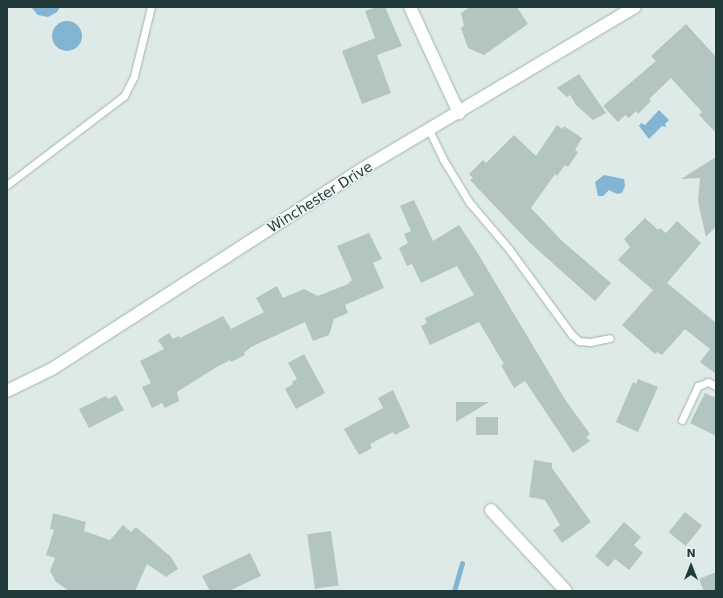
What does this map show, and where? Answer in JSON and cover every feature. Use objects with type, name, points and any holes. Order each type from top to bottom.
[{"type":"street","points":[[410,7],[458,113]]},
{"type":"street","name":"Winchester Drive","points":[[7,391],[52,369],[362,169],[635,7]]},
{"type":"street","points":[[491,510],[566,591]]},
{"type":"lane","points":[[7,185],[124,96],[134,76],[151,7]]},
{"type":"lane","points":[[429,130],[442,159],[469,202],[508,249],[572,335],[579,341],[610,338]]},
{"type":"lane","points":[[682,420],[698,386],[708,382],[716,386]]},
{"type":"water","points":[[31,7],[60,7],[57,12],[48,17],[38,15]]},
{"type":"water","points":[[67,21],[78,25],[82,36],[78,47],[67,51],[56,47],[52,36],[56,25]]},
{"type":"water","points":[[659,110],[669,120],[665,124],[666,127],[662,126],[649,139],[639,126],[641,123],[645,125]]},
{"type":"water","points":[[604,175],[624,179],[625,186],[622,193],[617,194],[609,190],[603,196],[598,196],[595,182]]},
{"type":"building","points":[[377,7],[385,7],[402,46],[377,55],[391,93],[362,104],[342,51],[375,38],[365,11]]},
{"type":"building","points":[[470,7],[517,7],[528,24],[484,55],[468,48],[461,28],[464,26],[461,13]]},
{"type":"building","points":[[686,24],[716,57],[716,133],[699,115],[702,112],[671,78],[649,99],[651,101],[638,114],[636,111],[629,118],[625,115],[618,122],[603,106],[656,61],[651,56]]},
{"type":"building","points":[[579,74],[606,113],[593,120],[576,105],[570,95],[567,97],[557,88]]},
{"type":"building","points":[[557,125],[562,129],[564,126],[582,138],[575,150],[578,152],[568,167],[565,165],[557,176],[555,174],[531,208],[561,240],[611,283],[595,301],[529,242],[470,180],[473,178],[469,174],[483,160],[486,163],[514,135],[536,156]]},
{"type":"building","points":[[716,157],[716,226],[706,237],[698,202],[700,178],[681,179]]},
{"type":"building","points":[[414,200],[433,241],[459,225],[477,252],[566,401],[590,434],[586,437],[590,441],[573,453],[525,381],[514,388],[501,365],[504,364],[479,322],[430,345],[421,326],[427,323],[425,318],[474,295],[457,266],[421,283],[412,264],[407,266],[399,248],[408,243],[404,234],[411,231],[400,206]]},
{"type":"building","points":[[645,218],[658,230],[660,228],[666,233],[677,221],[701,243],[667,283],[716,323],[716,374],[700,362],[710,349],[685,329],[662,355],[657,352],[655,354],[622,325],[653,290],[618,260],[630,247],[624,239]]},
{"type":"building","points":[[369,233],[382,259],[373,263],[384,288],[345,305],[348,313],[334,319],[329,335],[313,341],[305,322],[251,347],[244,353],[245,355],[231,362],[230,360],[215,368],[177,392],[179,401],[165,408],[162,403],[152,408],[142,387],[151,383],[140,361],[164,349],[158,340],[169,333],[173,339],[179,336],[180,338],[223,316],[231,329],[264,312],[256,298],[277,286],[283,298],[304,289],[318,296],[348,284],[352,280],[337,246]]},
{"type":"building","points":[[304,354],[325,393],[296,409],[285,389],[293,384],[292,382],[297,379],[288,363]]},
{"type":"building","points":[[638,379],[658,387],[638,432],[616,422],[633,382],[636,384]]},
{"type":"building","points":[[393,390],[410,427],[395,435],[393,432],[370,444],[372,448],[359,455],[344,429],[383,408],[378,398]]},
{"type":"building","points":[[705,393],[716,398],[716,436],[690,423]]},
{"type":"building","points":[[116,395],[124,410],[89,428],[79,409],[106,396],[108,399]]},
{"type":"building","points":[[456,402],[489,402],[456,422]]},
{"type":"building","points":[[476,417],[498,417],[498,435],[476,435]]},
{"type":"building","points":[[534,460],[552,463],[552,468],[591,522],[562,543],[553,530],[560,525],[545,500],[529,497]]},
{"type":"building","points":[[685,512],[702,526],[686,546],[669,532]]},
{"type":"building","points":[[53,513],[86,522],[84,531],[110,540],[123,525],[131,532],[136,527],[171,557],[178,569],[166,577],[147,564],[135,591],[69,591],[56,582],[50,571],[55,558],[46,555],[54,530],[50,529]]},
{"type":"building","points":[[624,522],[641,537],[634,545],[643,553],[629,570],[615,559],[608,567],[595,556]]},
{"type":"building","points":[[331,531],[339,585],[315,589],[307,534]]},
{"type":"building","points":[[250,553],[261,576],[229,591],[210,591],[202,576]]},
{"type":"building","points":[[716,572],[716,591],[704,591],[699,579]]},
{"type":"waterway","points":[[454,591],[462,563]]}]
